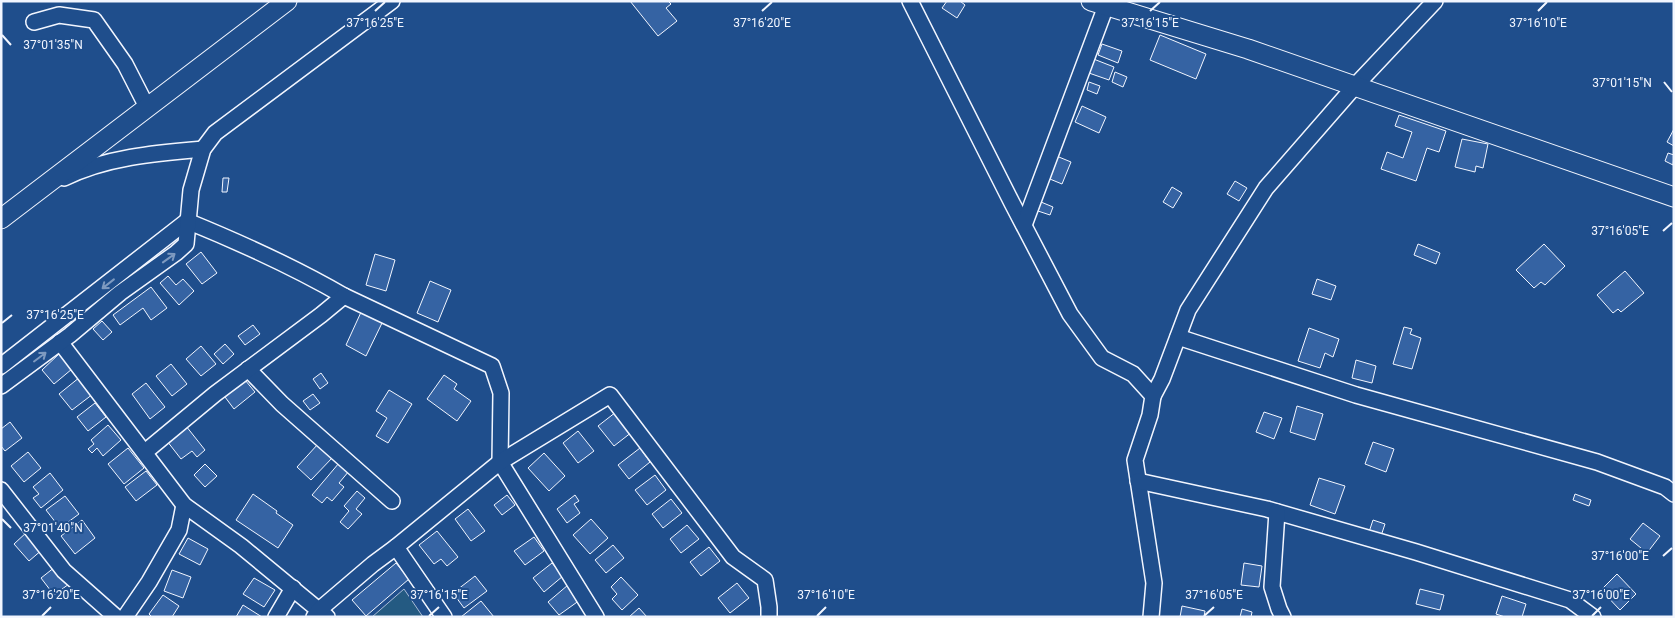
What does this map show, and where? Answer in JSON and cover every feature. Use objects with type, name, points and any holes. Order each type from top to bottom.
[{"type":"main road","points":[[1,219],[287,1]]},
{"type":"main road","points":[[1099,4],[1248,49],[1674,197]]},
{"type":"street","points":[[1,386],[186,244],[191,190],[203,149],[215,133],[392,1]]},
{"type":"street","points":[[910,1],[1070,314],[1102,358],[1133,374],[1154,396]]},
{"type":"street","points":[[1151,617],[1154,583],[1135,460],[1150,415],[1154,396],[1188,310],[1266,188],[1355,86],[1434,1]]},
{"type":"street","points":[[1024,225],[1099,4]]},
{"type":"street","points":[[34,22],[59,15],[94,20],[125,64],[147,107]]},
{"type":"street","points":[[32,194],[83,168],[152,153],[203,149]]},
{"type":"street","points":[[187,221],[254,250],[344,296],[492,366],[501,392],[500,462],[596,617]]},
{"type":"street","points":[[1,366],[187,221]]},
{"type":"street","points":[[144,452],[215,394],[322,315],[344,296]]},
{"type":"street","points":[[1178,337],[1356,395],[1597,462],[1665,487],[1674,494]]},
{"type":"street","points":[[60,342],[184,505],[293,588],[320,614],[373,564],[500,462],[610,396],[733,557],[765,580],[769,617]]},
{"type":"street","points":[[248,369],[282,404],[392,501]]},
{"type":"street","points":[[1138,481],[1277,512],[1416,552],[1570,600],[1593,617]]},
{"type":"street","points":[[1,490],[64,571],[116,617]]},
{"type":"street","points":[[125,617],[149,582],[179,530],[184,505]]},
{"type":"street","points":[[1277,512],[1272,587],[1280,614]]},
{"type":"street","points":[[396,547],[444,617]]},
{"type":"street","points":[[276,617],[293,588]]},
{"type":"shaded area","points":[[404,589],[423,617],[372,617]]},
{"type":"building","points":[[630,1],[668,1],[671,4],[666,8],[677,21],[658,36]]},
{"type":"building","points":[[947,1],[960,1],[965,5],[957,18],[942,8]]},
{"type":"building","points":[[1160,35],[1206,54],[1196,79],[1150,60]]},
{"type":"building","points":[[1102,44],[1122,51],[1118,63],[1098,55]]},
{"type":"building","points":[[1091,58],[1114,67],[1109,80],[1086,72]]},
{"type":"building","points":[[1115,72],[1127,77],[1123,87],[1112,82]]},
{"type":"building","points":[[1089,82],[1100,86],[1097,94],[1087,90]]},
{"type":"building","points":[[1082,106],[1106,117],[1099,133],[1075,122]]},
{"type":"building","points":[[1399,115],[1446,131],[1439,152],[1427,148],[1416,181],[1381,169],[1387,152],[1403,158],[1412,132],[1395,126]]},
{"type":"building","points":[[1674,129],[1674,146],[1667,142]]},
{"type":"building","points":[[1462,139],[1488,144],[1483,168],[1476,166],[1475,172],[1455,167]]},
{"type":"building","points":[[1668,153],[1674,155],[1673,165],[1665,161]]},
{"type":"building","points":[[1054,155],[1071,162],[1062,184],[1045,177]]},
{"type":"building","points":[[223,178],[229,178],[227,192],[222,192]]},
{"type":"building","points":[[1235,181],[1247,188],[1239,201],[1227,194]]},
{"type":"building","points":[[1172,187],[1182,193],[1173,208],[1163,202]]},
{"type":"building","points":[[1041,202],[1053,207],[1050,215],[1038,211]]},
{"type":"building","points":[[1418,244],[1440,253],[1436,264],[1414,255]]},
{"type":"building","points":[[1544,244],[1565,266],[1545,285],[1541,282],[1534,288],[1516,270]]},
{"type":"building","points":[[201,252],[217,273],[202,284],[186,264]]},
{"type":"building","points":[[375,254],[395,260],[386,291],[366,285]]},
{"type":"building","points":[[1625,271],[1644,293],[1621,312],[1618,309],[1613,313],[1597,295]]},
{"type":"building","points":[[168,276],[176,285],[183,279],[194,291],[179,305],[160,283]]},
{"type":"building","points":[[1317,279],[1336,286],[1331,300],[1312,294]]},
{"type":"building","points":[[430,281],[451,290],[438,322],[417,313]]},
{"type":"building","points":[[151,287],[167,308],[151,320],[143,308],[120,325],[113,315]]},
{"type":"building","points":[[362,310],[383,321],[366,356],[346,345]]},
{"type":"building","points":[[102,321],[112,332],[103,340],[93,329]]},
{"type":"building","points":[[253,325],[260,334],[245,345],[238,336]]},
{"type":"building","points":[[1404,327],[1412,329],[1410,334],[1421,338],[1412,369],[1393,364]]},
{"type":"building","points":[[1309,328],[1339,339],[1333,357],[1325,353],[1320,368],[1298,361]]},
{"type":"building","points":[[225,344],[234,354],[223,364],[214,354]]},
{"type":"building","points":[[201,346],[216,364],[201,376],[186,359]]},
{"type":"building","points":[[59,354],[72,369],[54,384],[42,370]]},
{"type":"building","points":[[1356,360],[1376,366],[1372,383],[1352,378]]},
{"type":"building","points":[[171,364],[187,384],[172,396],[156,376]]},
{"type":"building","points":[[321,373],[328,383],[320,389],[313,379]]},
{"type":"building","points":[[444,375],[457,384],[454,389],[471,401],[457,421],[427,399]]},
{"type":"building","points":[[80,377],[93,394],[72,410],[59,394]]},
{"type":"building","points":[[245,380],[255,392],[234,409],[225,397]]},
{"type":"building","points":[[146,383],[165,407],[150,419],[132,394]]},
{"type":"building","points":[[389,390],[412,404],[388,443],[376,436],[387,418],[376,411]]},
{"type":"building","points":[[313,394],[320,403],[310,410],[303,401]]},
{"type":"building","points":[[95,403],[106,417],[88,431],[77,417]]},
{"type":"building","points":[[1297,406],[1323,414],[1315,440],[1290,432]]},
{"type":"building","points":[[616,412],[632,432],[614,446],[598,426]]},
{"type":"building","points":[[1264,412],[1282,418],[1274,439],[1256,432]]},
{"type":"building","points":[[10,422],[22,438],[5,451],[1,446],[1,429]]},
{"type":"building","points":[[108,425],[121,440],[103,456],[97,448],[92,453],[88,449],[94,444],[91,440]]},
{"type":"building","points":[[186,426],[205,450],[197,457],[192,451],[181,459],[167,441]]},
{"type":"building","points":[[578,431],[594,451],[578,463],[563,443]]},
{"type":"building","points":[[1373,442],[1394,449],[1386,472],[1365,464]]},
{"type":"building","points":[[318,444],[333,457],[311,480],[297,467]]},
{"type":"building","points":[[128,448],[144,468],[124,484],[108,464]]},
{"type":"building","points":[[640,448],[650,462],[629,479],[618,465]]},
{"type":"building","points":[[28,452],[41,468],[24,482],[11,466]]},
{"type":"building","points":[[544,453],[565,476],[549,491],[528,468]]},
{"type":"building","points":[[339,463],[349,471],[339,483],[344,487],[332,501],[327,497],[322,503],[312,495]]},
{"type":"building","points":[[205,464],[217,476],[205,487],[194,475]]},
{"type":"building","points":[[146,471],[157,485],[136,501],[125,487]]},
{"type":"building","points":[[50,473],[63,490],[41,508],[33,498],[39,494],[33,487]]},
{"type":"building","points":[[655,475],[666,490],[647,505],[635,490]]},
{"type":"building","points":[[1319,478],[1345,486],[1335,514],[1310,505]]},
{"type":"building","points":[[357,491],[365,498],[356,509],[362,514],[348,529],[340,522],[349,511],[344,506]]},
{"type":"building","points":[[253,494],[293,525],[278,548],[236,520]]},
{"type":"building","points":[[1575,494],[1591,500],[1589,506],[1573,500]]},
{"type":"building","points":[[507,495],[515,505],[502,515],[494,505]]},
{"type":"building","points":[[575,495],[579,501],[574,504],[580,513],[567,523],[557,509]]},
{"type":"building","points":[[65,496],[79,514],[60,528],[46,510]]},
{"type":"building","points":[[671,499],[682,513],[663,528],[652,514]]},
{"type":"building","points":[[468,509],[485,531],[471,541],[455,519]]},
{"type":"building","points":[[591,519],[608,538],[590,554],[573,535]]},
{"type":"building","points":[[82,520],[95,538],[75,554],[61,536]]},
{"type":"building","points":[[1373,520],[1385,524],[1381,536],[1369,532]]},
{"type":"building","points":[[1643,523],[1660,536],[1647,553],[1630,539]]},
{"type":"building","points":[[687,525],[699,539],[681,553],[670,539]]},
{"type":"building","points":[[28,531],[43,549],[29,561],[14,544]]},
{"type":"building","points":[[437,531],[458,557],[447,566],[441,559],[434,564],[419,545]]},
{"type":"building","points":[[534,537],[544,551],[525,565],[514,551]]},
{"type":"building","points":[[188,538],[208,549],[200,565],[179,554]]},
{"type":"building","points":[[613,545],[624,558],[606,573],[595,560]]},
{"type":"building","points":[[709,547],[720,561],[701,576],[690,562]]},
{"type":"building","points":[[396,563],[409,579],[366,616],[352,600]]},
{"type":"building","points":[[552,563],[563,576],[544,592],[533,578]]},
{"type":"building","points":[[1244,563],[1262,566],[1259,587],[1241,585]]},
{"type":"building","points":[[55,567],[69,584],[54,595],[41,578]]},
{"type":"building","points":[[172,570],[191,577],[183,598],[164,591]]},
{"type":"building","points":[[1617,574],[1636,594],[1620,610],[1601,590]]},
{"type":"building","points":[[475,576],[487,591],[464,608],[453,593]]},
{"type":"building","points":[[621,577],[638,595],[622,610],[612,599],[617,594],[611,587]]},
{"type":"building","points":[[254,578],[275,590],[264,607],[243,594]]},
{"type":"building","points":[[737,583],[749,598],[730,613],[718,598]]},
{"type":"building","points":[[568,585],[580,600],[559,615],[548,602]]},
{"type":"building","points":[[1420,589],[1444,595],[1440,610],[1416,604]]},
{"type":"building","points":[[163,595],[179,606],[172,617],[152,617],[149,614]]},
{"type":"building","points":[[1502,596],[1526,604],[1522,617],[1505,617],[1496,614]]},
{"type":"building","points":[[481,601],[494,617],[461,617]]},
{"type":"building","points":[[243,605],[262,617],[236,617]]},
{"type":"building","points":[[1182,606],[1205,611],[1204,617],[1180,617]]},
{"type":"building","points":[[639,608],[647,617],[629,617]]},
{"type":"building","points":[[1242,609],[1252,612],[1251,617],[1240,617]]}]
